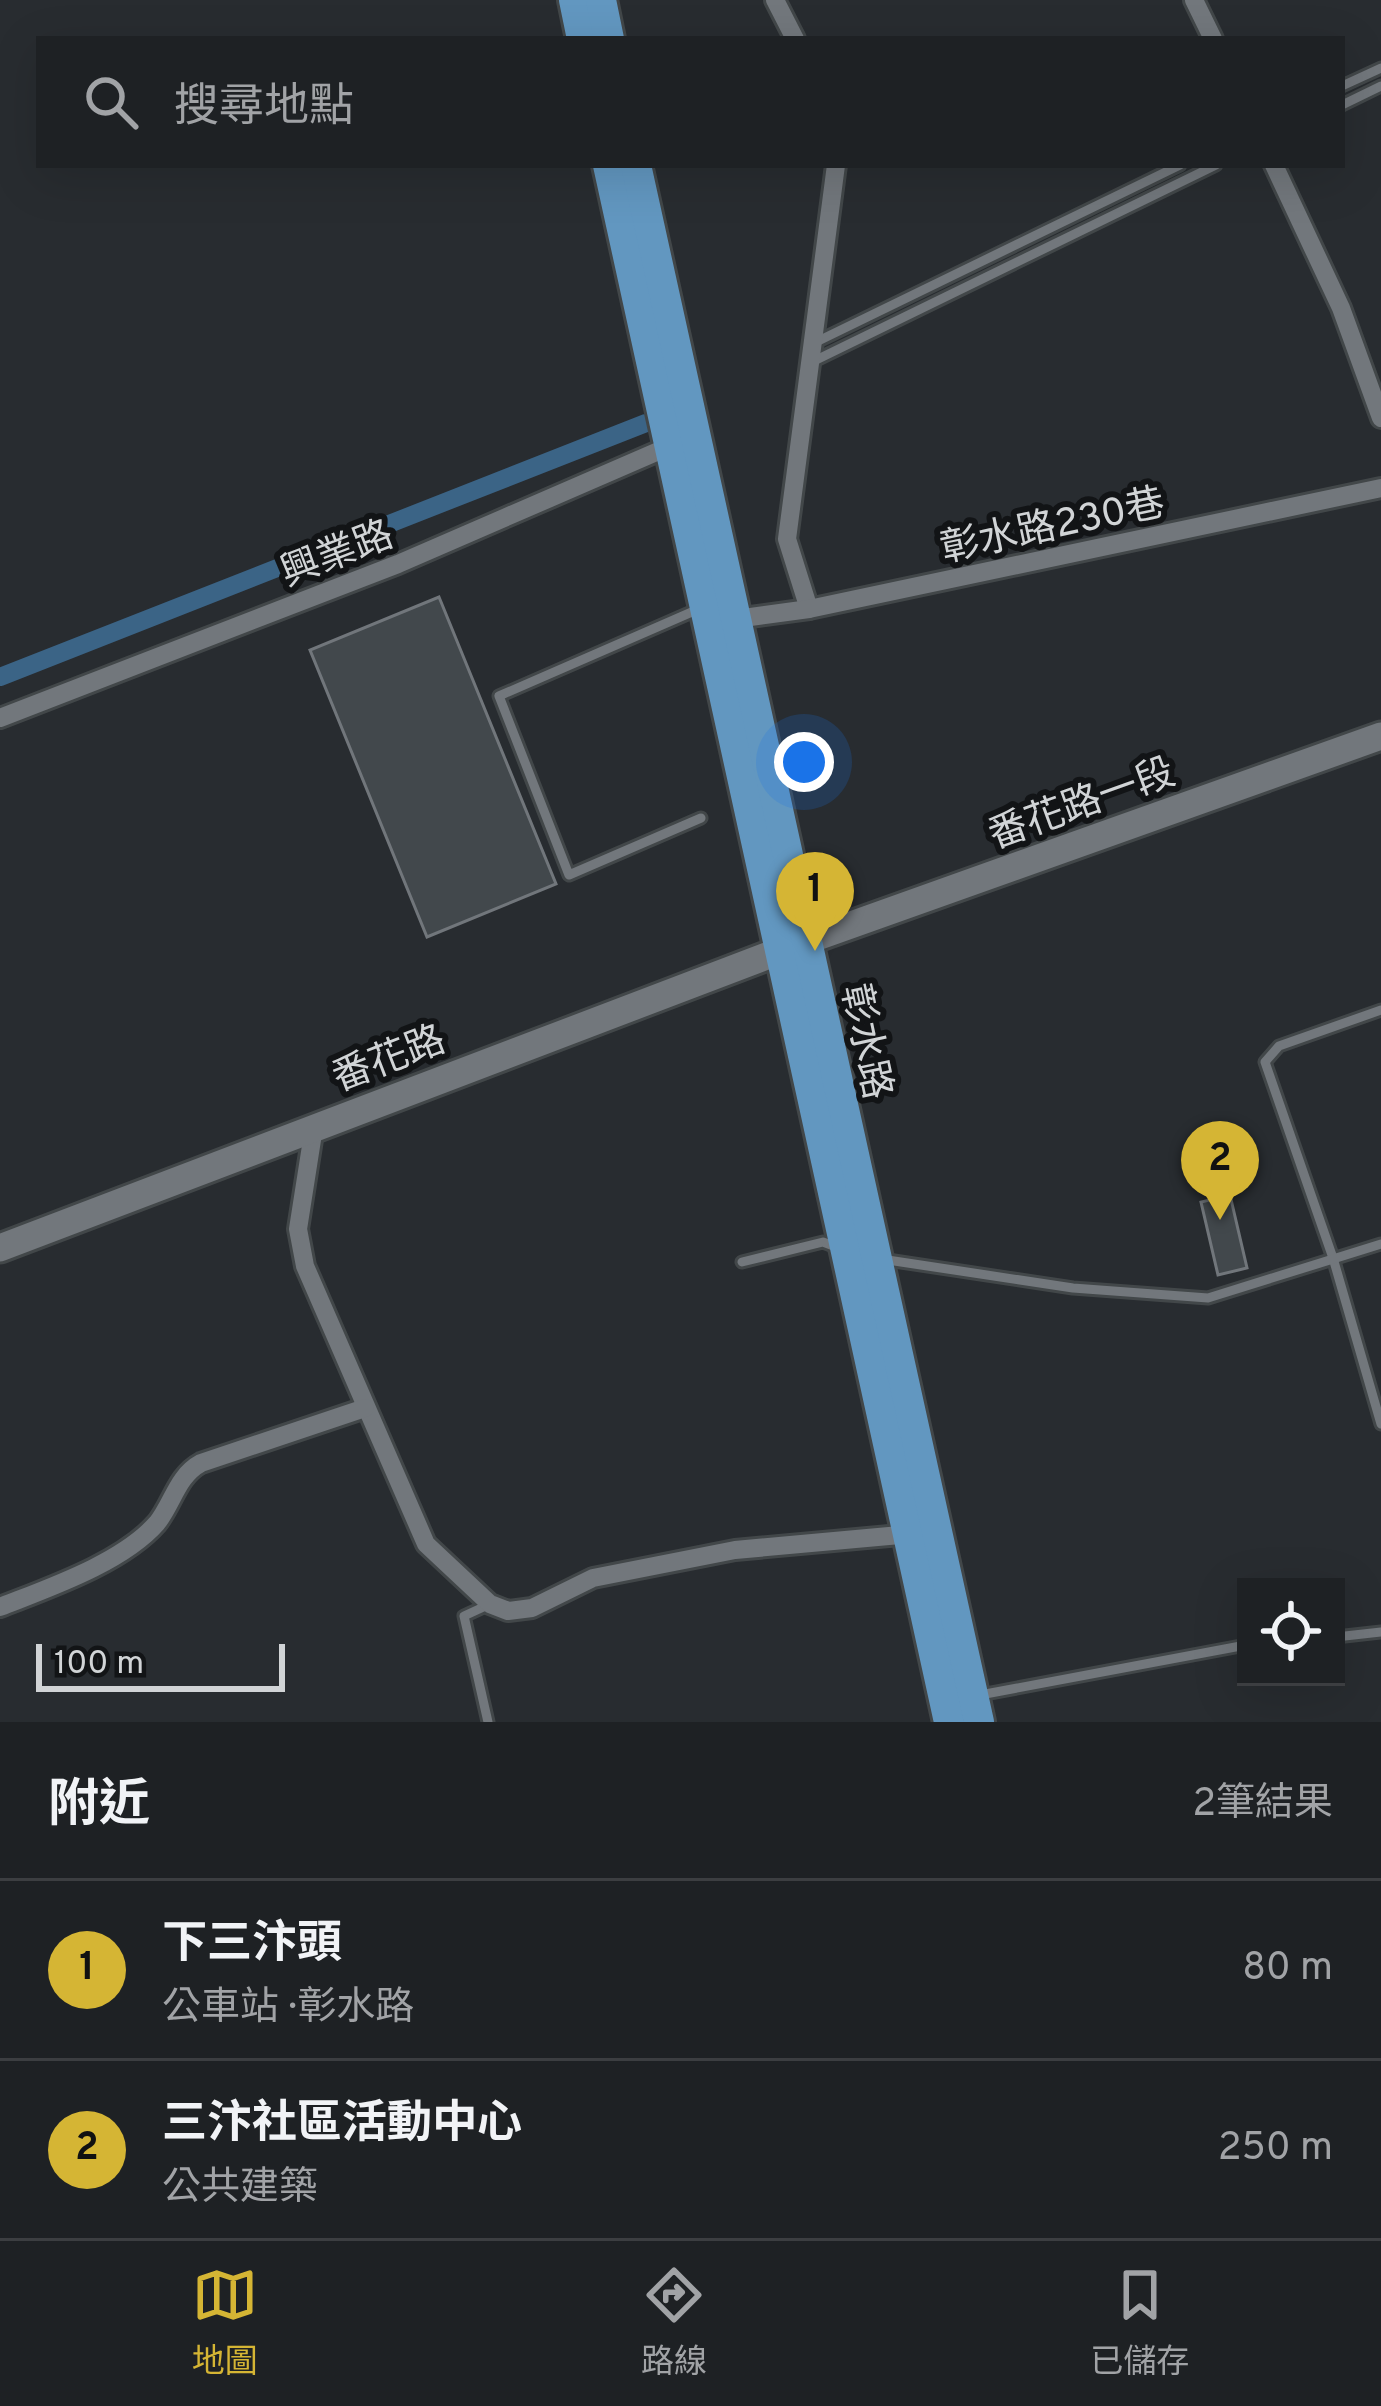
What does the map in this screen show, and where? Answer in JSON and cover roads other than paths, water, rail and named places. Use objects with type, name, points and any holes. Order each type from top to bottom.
[{"type":"main road","points":[[574,0],[581,36]]},
{"type":"main road","points":[[601,0],[608,36]]},
{"type":"main road","name":"彰水路","points":[[609,168],[680,442],[736,619],[793,947]]},
{"type":"main road","name":"彰水路","points":[[636,168],[701,608],[793,947],[962,1711]]},
{"type":"main road","name":"番花路一段","points":[[793,947],[1381,736]]},
{"type":"main road","name":"番花路","points":[[0,1249],[793,947]]},
{"type":"main road","name":"彰水路","points":[[862,1256],[911,1534],[962,1711]]},
{"type":"street","points":[[775,0],[793,36]]},
{"type":"street","points":[[1194,0],[1212,36]]},
{"type":"street","points":[[809,610],[787,539],[836,168]]},
{"type":"street","points":[[1275,168],[1341,308],[1381,418]]},
{"type":"street","name":"興業路","points":[[0,718],[398,564],[680,442]]},
{"type":"street","name":"彰水路230巷","points":[[736,619],[809,610],[1381,488]]},
{"type":"street","points":[[314,1127],[298,1229],[305,1266],[426,1544],[490,1604],[508,1611],[532,1608],[593,1578],[735,1550],[911,1534]]},
{"type":"street","points":[[0,1607],[125,1549],[157,1523],[190,1469],[201,1463],[365,1408]]},
{"type":"lane","points":[[1345,85],[1381,68]]},
{"type":"lane","points":[[1345,104],[1381,86]]},
{"type":"lane","points":[[809,354],[1174,168]]},
{"type":"lane","points":[[809,354],[1210,168]]},
{"type":"lane","points":[[701,608],[499,695],[569,874],[701,818]]},
{"type":"lane","points":[[1381,1010],[1279,1046],[1265,1062],[1333,1258],[1381,1424]]},
{"type":"lane","points":[[742,1262],[823,1242],[862,1256],[1073,1288],[1208,1298],[1381,1244]]},
{"type":"lane","points":[[488,1722],[464,1616],[490,1604]]},
{"type":"lane","points":[[1345,1636],[1381,1632]]},
{"type":"lane","points":[[962,1711],[1237,1647]]},
{"type":"waterway","points":[[1345,90],[1364,81]]},
{"type":"waterway","points":[[0,677],[646,423]]},
{"type":"place","name":"下三汴頭","points":[[815,951]]},
{"type":"place","name":"三汴社區活動中心","points":[[1220,1220]]}]
